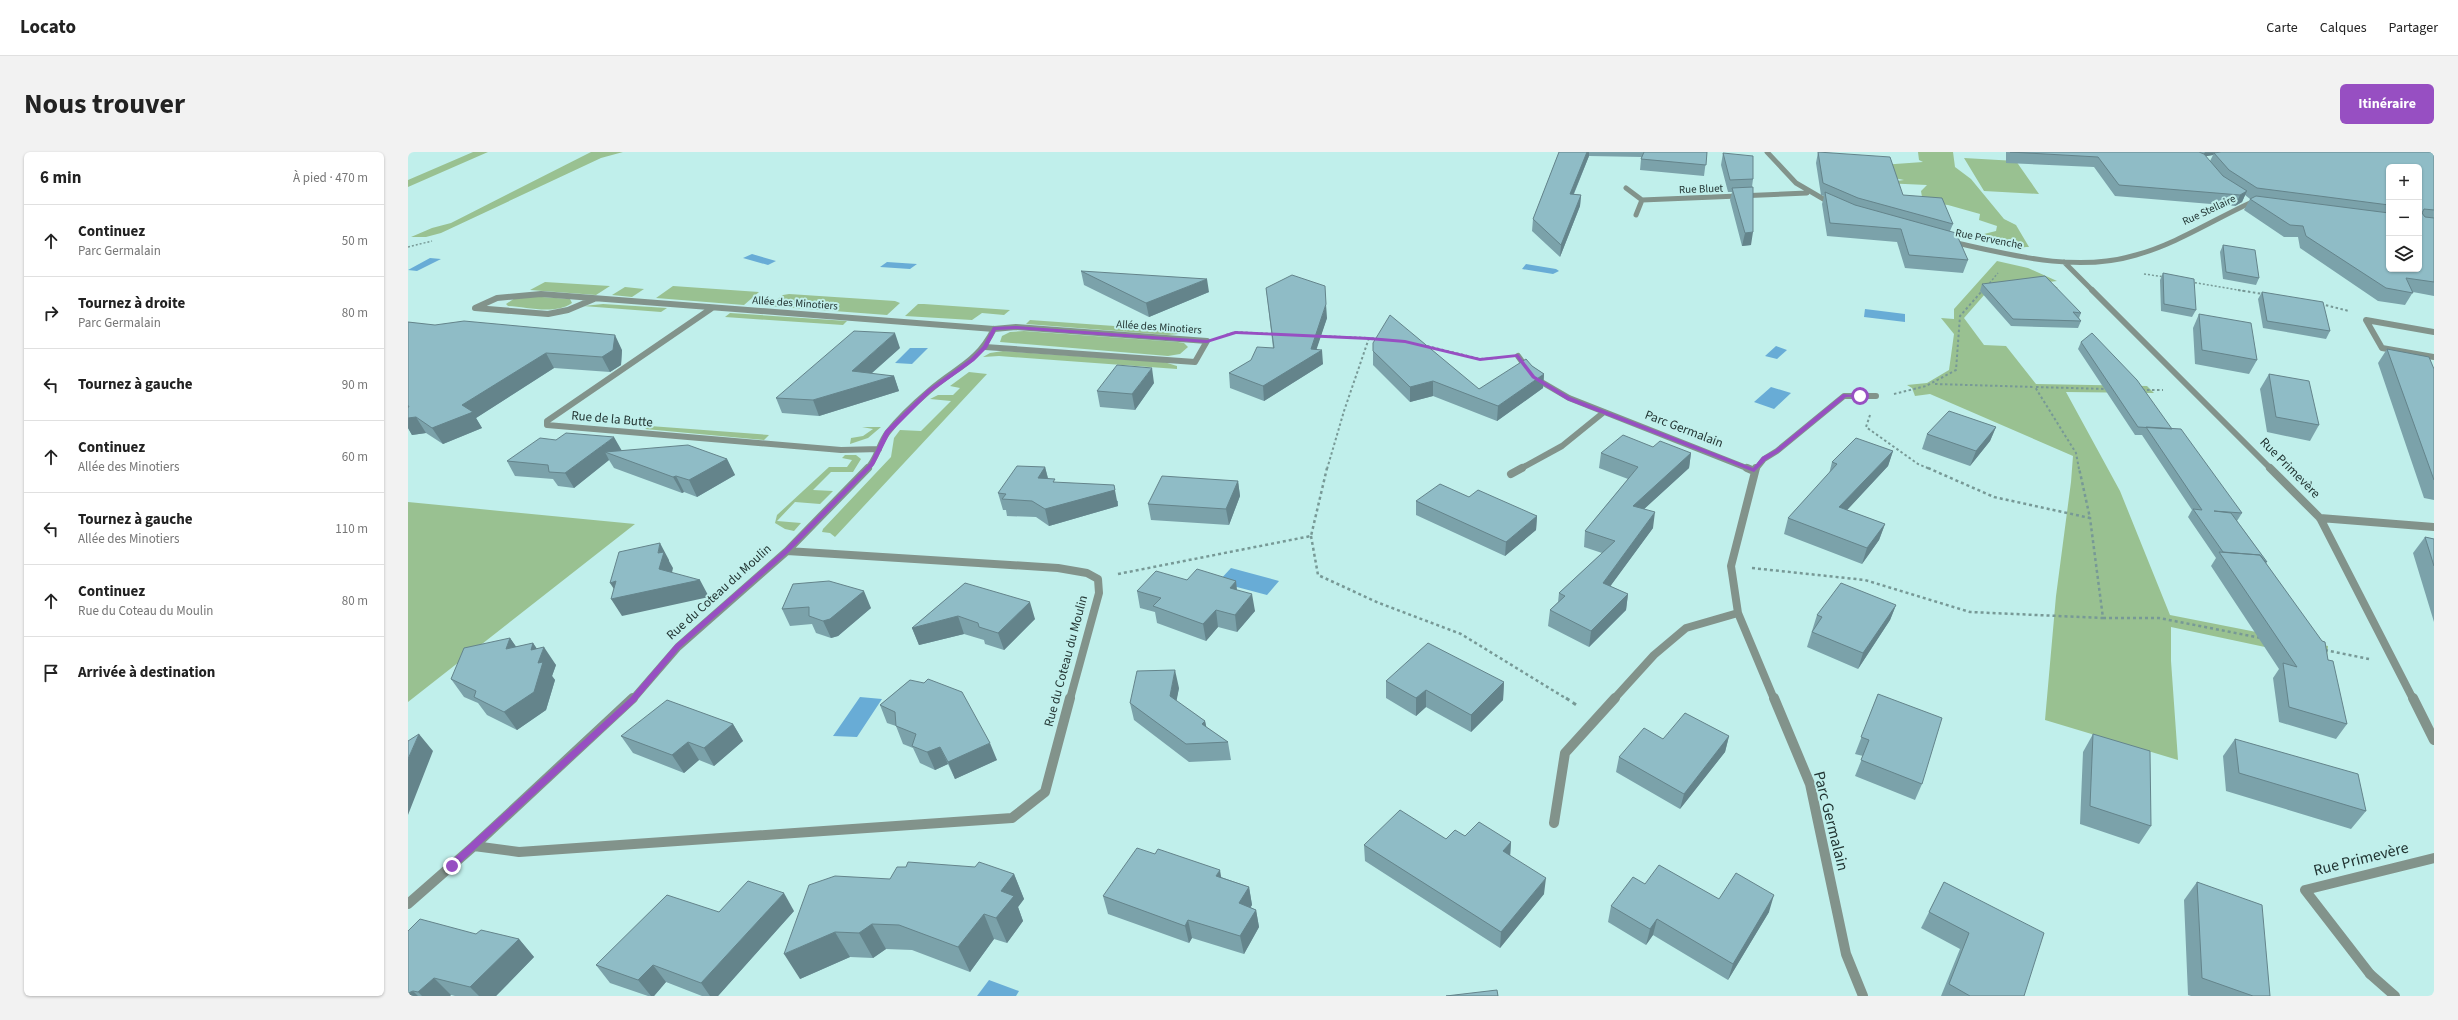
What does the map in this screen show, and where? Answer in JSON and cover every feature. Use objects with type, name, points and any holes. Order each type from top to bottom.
[{"type":"street","points":[[1767,152],[1791,181],[1807,193],[1840,208]]},
{"type":"street","points":[[1626,188],[1642,200],[1636,215]]},
{"type":"street","name":"Rue Bluet","points":[[1642,200],[1807,193]]},
{"type":"street","points":[[2244,199],[2250,202]]},
{"type":"street","name":"Rue Stellaire","points":[[2064,262],[2097,262],[2136,255],[2250,202],[2266,205]]},
{"type":"street","name":"Rue Pervenche","points":[[1948,241],[2022,256],[2064,262]]},
{"type":"street","name":"Rue Primevère","points":[[2064,262],[2320,518],[2434,740]]},
{"type":"street","name":"Allée des Minotiers","points":[[594,299],[568,310],[548,314],[475,308],[483,303],[519,294],[541,294],[994,328],[1016,327],[1207,341],[1195,362],[985,347]]},
{"type":"street","name":"Rue de la Butte","points":[[712,308],[547,421],[547,425],[841,450],[879,449]]},
{"type":"street","points":[[2366,320],[2434,332]]},
{"type":"street","points":[[2366,320],[2382,348],[2434,357]]},
{"type":"street","points":[[787,550],[872,464],[887,433],[929,391],[962,369],[985,347],[994,328]]},
{"type":"street","name":"Parc Germalain","points":[[1518,356],[1533,377],[1568,398],[1754,471],[1731,566],[1738,613],[1810,784],[1846,954],[1863,996]]},
{"type":"street","points":[[1754,471],[1764,459],[1777,451],[1844,396],[1876,396]]},
{"type":"street","points":[[1511,474],[1562,446],[1604,412]]},
{"type":"street","points":[[2320,518],[2434,527]]},
{"type":"street","name":"Rue du Coteau du Moulin","points":[[408,904],[474,846],[632,700],[678,647],[787,550],[1058,568],[1087,573],[1098,579],[1099,593],[1045,792],[1012,818],[519,852],[474,846]]},
{"type":"street","points":[[1554,823],[1565,753],[1654,655],[1686,628],[1738,613]]},
{"type":"street","name":"Rue Primevère","points":[[2395,996],[2370,974],[2305,890],[2434,858]]},
{"type":"path","points":[[408,247],[432,241]]},
{"type":"path","points":[[2022,256],[2008,262],[1960,316],[1956,370],[1934,384],[1909,392],[1876,396],[1866,427],[1918,464],[1994,497],[2090,518]]},
{"type":"path","points":[[2140,273],[2171,278]]},
{"type":"path","points":[[2187,281],[2265,294]]},
{"type":"path","points":[[2320,304],[2343,308],[2366,320]]},
{"type":"path","points":[[1207,341],[1235,332],[1280,334]]},
{"type":"path","points":[[1317,336],[1383,339]]},
{"type":"path","points":[[1369,338],[1356,370],[1329,458],[1311,536],[1318,575],[1379,603],[1461,634],[1597,718]]},
{"type":"path","points":[[1420,344],[1480,359],[1518,356]]},
{"type":"path","points":[[1934,384],[2111,389]]},
{"type":"path","points":[[2035,387],[2076,454],[2090,518],[2103,618]]},
{"type":"path","points":[[2134,390],[2192,391]]},
{"type":"path","points":[[1098,579],[1131,571],[1311,536]]},
{"type":"path","points":[[1731,566],[1865,580],[1970,612],[2103,618],[2159,618],[2266,639]]},
{"type":"path","points":[[2320,650],[2394,664]]},
{"type":"green space","points":[[473,152],[488,152],[408,187],[408,180]]},
{"type":"green space","points":[[591,152],[623,152],[601,158],[441,233],[426,237],[411,237],[432,228],[451,223]]},
{"type":"green space","points":[[1918,152],[1953,152],[1955,167],[1971,179],[2004,219],[2016,225],[2029,247],[2003,245],[1980,235],[1996,231],[1997,226],[1979,220],[1980,214],[1948,205],[1930,203],[1922,197],[1921,191],[1927,185],[1883,183],[1904,180],[1884,176],[1881,165],[1923,162],[1919,160]]},
{"type":"green space","points":[[1964,158],[2016,161],[2039,194],[1984,191]]},
{"type":"green space","points":[[1997,261],[2028,268],[2057,281],[2049,282],[2058,288],[1992,286],[1964,318],[1984,345],[2006,346],[2036,384],[2147,386],[2154,393],[2066,392],[2120,491],[2170,615],[2328,646],[2327,656],[2265,647],[2171,627],[2171,661],[2178,760],[2045,720],[2056,596],[2073,456],[1930,394],[1915,396],[1912,388],[1907,385],[1927,383],[1949,370],[1954,334],[1941,318],[1954,319],[1954,309]]},
{"type":"green space","points":[[545,282],[610,286],[596,295],[530,290]]},
{"type":"green space","points":[[673,286],[759,292],[744,305],[656,298]]},
{"type":"green space","points":[[625,287],[644,289],[632,297],[612,295]]},
{"type":"green space","points":[[789,294],[895,301],[900,303],[887,315],[768,306],[783,295]]},
{"type":"green space","points":[[528,296],[570,299],[572,303],[558,309],[532,309],[508,306],[506,304],[515,298]]},
{"type":"green space","points":[[603,304],[667,308],[661,312],[583,306]]},
{"type":"green space","points":[[918,304],[1010,310],[1004,315],[982,313],[972,320],[905,316]]},
{"type":"green space","points":[[730,313],[847,321],[843,325],[725,317]]},
{"type":"green space","points":[[1030,320],[1185,331],[1178,334],[1168,335],[1026,324]]},
{"type":"green space","points":[[1024,331],[1178,342],[1184,343],[1188,347],[1180,354],[1168,356],[1000,342],[1002,336],[1010,332]]},
{"type":"green space","points":[[1003,351],[1164,362],[1177,366],[1177,369],[999,356],[983,357],[990,353]]},
{"type":"green space","points":[[969,372],[987,374],[835,537],[830,533],[822,532],[823,529],[891,457],[894,438],[900,430],[921,431],[951,401],[930,399],[938,395],[953,395],[960,388],[950,386]]},
{"type":"green space","points":[[650,426],[769,435],[764,440],[645,429]]},
{"type":"green space","points":[[862,427],[881,427],[868,438],[850,444],[851,438],[863,436],[873,429]]},
{"type":"green space","points":[[845,455],[856,455],[861,459],[853,472],[831,472],[813,490],[833,491],[820,504],[795,502],[777,521],[801,523],[794,531],[785,529],[775,523],[777,515],[829,467],[847,467],[852,460],[842,458]]},
{"type":"green space","points":[[408,502],[635,524],[408,702]]},
{"type":"water","points":[[752,254],[776,261],[768,265],[743,258]]},
{"type":"water","points":[[430,258],[441,259],[417,271],[408,270]]},
{"type":"water","points":[[887,262],[917,264],[910,269],[880,267]]},
{"type":"water","points":[[1526,264],[1556,269],[1559,271],[1553,274],[1522,269]]},
{"type":"water","points":[[1865,309],[1905,314],[1905,322],[1864,317]]},
{"type":"water","points":[[1776,346],[1787,350],[1777,359],[1765,356]]},
{"type":"water","points":[[910,348],[928,348],[912,364],[895,363]]},
{"type":"water","points":[[1771,387],[1791,393],[1774,409],[1754,402]]},
{"type":"water","points":[[1231,568],[1279,581],[1267,595],[1218,582]]},
{"type":"water","points":[[860,697],[882,699],[857,737],[833,736]]},
{"type":"water","points":[[989,980],[1019,991],[1016,996],[977,996]]},
{"type":"building","points":[[1559,152],[1587,152],[1570,194],[1581,195],[1561,245],[1533,219]]},
{"type":"building","points":[[1644,152],[1707,152],[1706,165],[1641,159]]},
{"type":"building","points":[[1818,152],[1890,157],[1903,195],[1942,198],[1953,224],[1858,198],[1823,183]]},
{"type":"building","points":[[2010,152],[2199,152],[2204,154],[2223,176],[2247,191],[2240,195],[2119,185],[2098,157]]},
{"type":"building","points":[[2434,152],[2434,210],[2424,209],[2422,213],[2422,164],[2386,164],[2386,205],[2257,188],[2229,170],[2214,153]]},
{"type":"building","points":[[1723,153],[1753,156],[1753,179],[1730,180]]},
{"type":"building","points":[[1753,187],[1753,232],[1745,233],[1732,188]]},
{"type":"building","points":[[1825,192],[1855,205],[1956,233],[1968,260],[1909,255],[1901,229],[1830,223]]},
{"type":"building","points":[[2256,196],[2386,213],[2386,272],[2422,272],[2422,213],[2425,217],[2434,218],[2434,282],[2406,278],[2413,293],[2386,288],[2306,236],[2303,226],[2290,225],[2250,199]]},
{"type":"building","points":[[2223,245],[2255,250],[2259,278],[2226,272]]},
{"type":"building","points":[[1081,271],[1207,279],[1146,303]]},
{"type":"building","points":[[2163,273],[2194,279],[2196,310],[2164,304]]},
{"type":"building","points":[[1292,275],[1325,286],[1326,304],[1311,349],[1322,350],[1263,386],[1229,373],[1251,360],[1257,347],[1274,348],[1266,288]]},
{"type":"building","points":[[2045,276],[2081,313],[2073,312],[2081,321],[2013,319],[1982,284]]},
{"type":"building","points":[[2262,292],[2323,302],[2330,331],[2267,321]]},
{"type":"building","points":[[2199,314],[2251,323],[2257,360],[2202,350]]},
{"type":"building","points":[[1390,315],[1479,389],[1526,359],[1532,366],[1544,374],[1498,406],[1433,381],[1410,387],[1373,351],[1373,343]]},
{"type":"building","points":[[464,321],[615,335],[613,350],[602,357],[546,353],[462,405],[473,412],[432,428],[416,417],[408,418],[408,322],[435,325]]},
{"type":"building","points":[[854,331],[895,333],[852,371],[894,376],[813,400],[776,398]]},
{"type":"building","points":[[2092,333],[2137,380],[2172,429],[2138,427],[2081,342]]},
{"type":"building","points":[[2387,349],[2429,357],[2434,369],[2434,480]]},
{"type":"building","points":[[1117,365],[1152,368],[1132,394],[1097,391]]},
{"type":"building","points":[[2269,374],[2309,381],[2319,425],[2276,417]]},
{"type":"building","points":[[1949,411],[1996,427],[1976,451],[1927,434]]},
{"type":"building","points":[[2146,427],[2181,429],[2242,513],[2214,511],[2231,513],[2267,562],[2260,555],[2223,552],[2193,509],[2202,510]]},
{"type":"building","points":[[566,433],[614,437],[565,473],[549,472],[548,465],[507,461],[540,438],[556,440]]},
{"type":"building","points":[[1623,435],[1653,447],[1660,441],[1691,453],[1633,506],[1655,512],[1603,583],[1628,594],[1591,631],[1550,610],[1565,596],[1559,593],[1615,541],[1585,531],[1638,467],[1601,453]]},
{"type":"building","points":[[1856,438],[1893,451],[1839,507],[1885,524],[1867,548],[1788,518],[1837,464],[1832,462]]},
{"type":"building","points":[[688,445],[727,459],[689,480],[676,476],[673,477],[605,452]]},
{"type":"building","points":[[1017,466],[1045,467],[1038,478],[1055,479],[1053,482],[1114,485],[1115,490],[1045,509],[1032,501],[1002,499],[1006,494],[998,493]]},
{"type":"building","points":[[1162,476],[1238,481],[1226,509],[1148,504]]},
{"type":"building","points":[[1440,484],[1469,497],[1478,490],[1537,516],[1506,542],[1416,501]]},
{"type":"building","points":[[2425,537],[2434,539],[2434,566]]},
{"type":"building","points":[[660,543],[658,553],[664,552],[659,569],[700,580],[611,599],[616,581],[610,583],[619,552]]},
{"type":"building","points":[[2219,552],[2260,555],[2322,641],[2325,642],[2328,660],[2333,661],[2347,724],[2289,707],[2283,663],[2297,667]]},
{"type":"building","points":[[1197,569],[1236,581],[1230,588],[1252,594],[1235,615],[1216,610],[1203,624],[1153,606],[1161,598],[1137,591],[1156,571],[1187,580]]},
{"type":"building","points":[[829,581],[864,591],[830,619],[823,621],[809,616],[809,607],[782,609],[793,584]]},
{"type":"building","points":[[965,583],[1030,602],[998,633],[979,627],[978,623],[958,616],[912,628]]},
{"type":"building","points":[[1841,583],[1896,605],[1863,653],[1812,632],[1822,617],[1817,615]]},
{"type":"building","points":[[510,638],[506,649],[533,643],[531,650],[544,647],[538,663],[543,662],[534,692],[504,712],[474,697],[476,691],[451,679],[464,648]]},
{"type":"building","points":[[1428,643],[1504,682],[1471,715],[1426,690],[1416,698],[1386,681]]},
{"type":"building","points":[[1175,670],[1170,696],[1205,721],[1202,724],[1228,742],[1186,744],[1130,703],[1137,671]]},
{"type":"building","points":[[928,679],[962,692],[990,743],[948,762],[940,747],[927,752],[912,746],[916,734],[896,726],[895,712],[880,705],[910,680],[924,683]]},
{"type":"building","points":[[1878,694],[1942,718],[1922,784],[1861,760],[1869,740],[1861,737]]},
{"type":"building","points":[[667,700],[733,724],[704,748],[688,742],[672,755],[621,736]]},
{"type":"building","points":[[1685,713],[1729,736],[1684,794],[1619,757],[1644,728],[1663,739]]},
{"type":"building","points":[[419,734],[408,759],[408,741]]},
{"type":"building","points":[[2093,734],[2150,751],[2151,826],[2090,806]]},
{"type":"building","points":[[2235,739],[2358,774],[2366,811],[2239,773]]},
{"type":"building","points":[[1400,810],[1446,839],[1455,830],[1465,836],[1479,822],[1511,842],[1503,851],[1546,878],[1501,932],[1364,845]]},
{"type":"building","points":[[1137,848],[1155,854],[1158,849],[1220,870],[1216,876],[1249,887],[1239,903],[1256,910],[1240,936],[1188,920],[1185,926],[1103,896]]},
{"type":"building","points":[[908,862],[975,867],[979,862],[1014,874],[1001,891],[1014,896],[996,918],[984,914],[958,947],[899,925],[872,924],[859,933],[835,932],[784,954],[809,885],[835,876],[890,879],[897,867],[906,867]]},
{"type":"building","points":[[1659,865],[1719,899],[1736,873],[1774,895],[1733,964],[1657,919],[1650,929],[1611,906],[1633,877],[1645,884]]},
{"type":"building","points":[[748,881],[784,893],[701,983],[653,965],[638,980],[596,965],[667,895],[719,912]]},
{"type":"building","points":[[1944,882],[2044,933],[2024,996],[1970,996],[1949,984],[1969,933],[1929,912]]},
{"type":"building","points":[[2197,882],[2262,905],[2270,996],[2253,996],[2202,978]]},
{"type":"building","points":[[420,919],[476,934],[481,930],[519,939],[470,987],[434,978],[418,992],[413,991],[408,993],[408,931]]},
{"type":"building","points":[[1497,990],[1498,996],[1446,996]]},
{"type":"route","points":[[452,866],[632,700],[678,647],[787,550],[872,464],[887,433],[929,391],[962,369],[972,360],[985,347],[994,328],[1016,327],[1207,341],[1235,332],[1369,338],[1405,341],[1480,359],[1518,356],[1533,377],[1568,398],[1754,471],[1764,459],[1777,451],[1844,396],[1860,396]]}]
